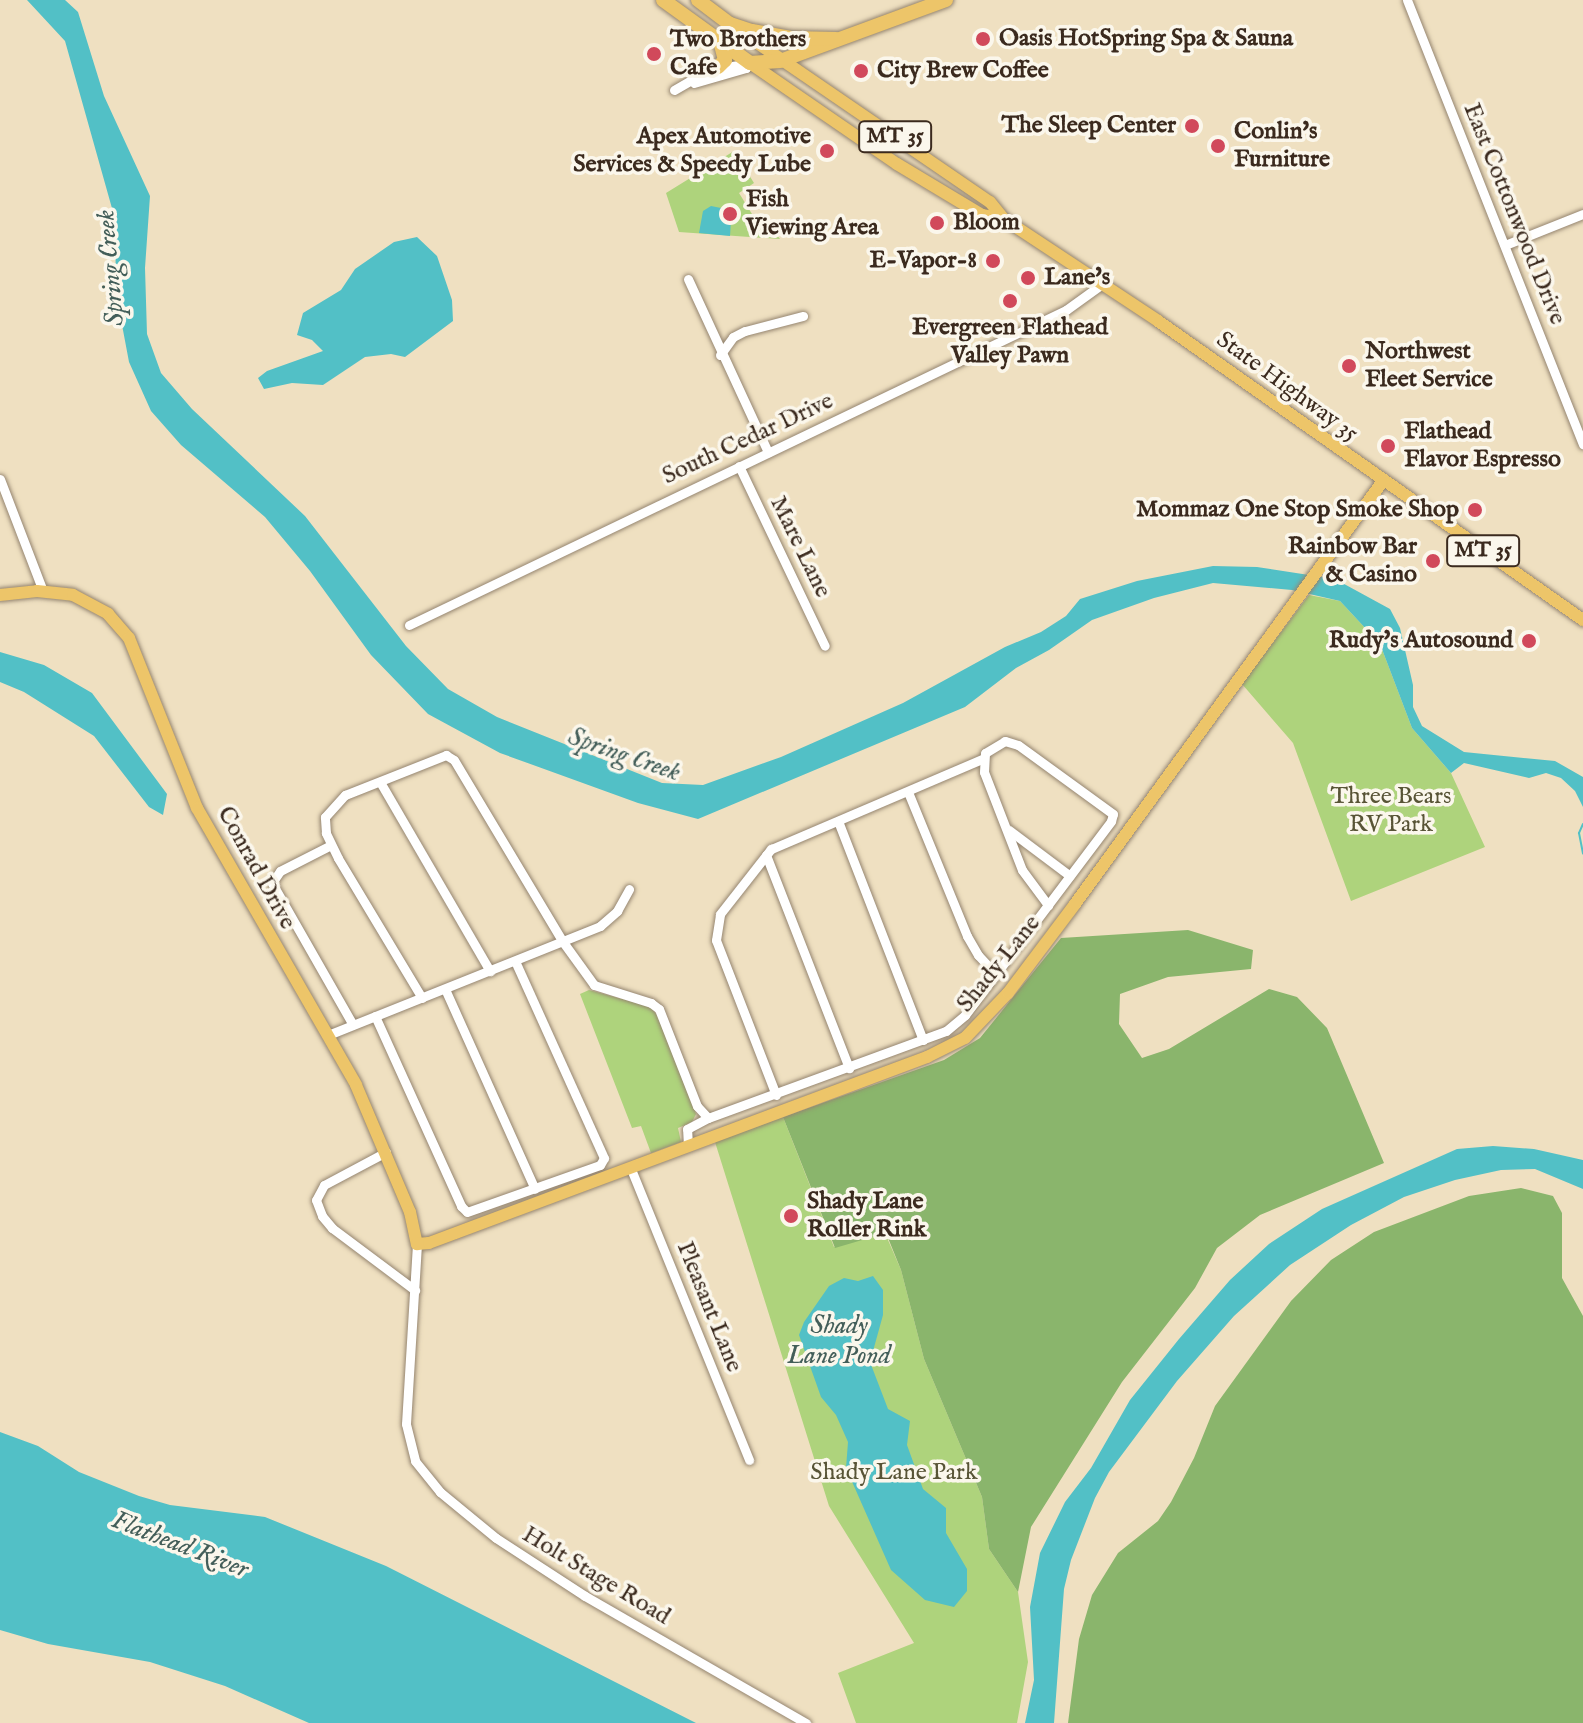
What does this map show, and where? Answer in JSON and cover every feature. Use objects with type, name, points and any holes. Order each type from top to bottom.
[{"type":"highway","points":[[663,0],[750,63],[780,61],[946,0]]},
{"type":"highway","points":[[698,0],[721,18],[740,27],[776,36],[842,40]]},
{"type":"highway","points":[[718,67],[725,60],[720,40]]},
{"type":"main road","name":"MT 35","points":[[721,18],[780,61]]},
{"type":"main road","name":"State Highway 35","points":[[780,61],[990,202],[1004,219],[1583,620]]},
{"type":"main road","name":"State Highway 35","points":[[750,63],[897,164],[982,215],[1004,219]]},
{"type":"main road","name":"Shady Lane","points":[[417,1244],[439,1242],[927,1057],[965,1038],[1008,993],[1075,904],[1383,481]]},
{"type":"main road","name":"Conrad Drive","points":[[0,595],[43,591],[86,599],[108,614],[129,638],[197,808],[328,1035],[386,1152],[410,1212],[417,1244]]},
{"type":"street","name":"East Cottonwood Drive","points":[[1407,0],[1583,444]]},
{"type":"street","points":[[750,63],[746,68],[674,90],[718,67],[750,63]]},
{"type":"street","points":[[1505,245],[1583,214]]},
{"type":"street","points":[[688,279],[720,355],[768,452]]},
{"type":"street","name":"South Cedar Drive","points":[[409,625],[1066,310],[1102,284]]},
{"type":"street","points":[[720,355],[733,337],[745,331],[803,316]]},
{"type":"street","name":"Mare Lane","points":[[739,466],[825,646]]},
{"type":"street","points":[[0,479],[43,591]]},
{"type":"street","points":[[688,1146],[687,1129],[708,1118],[776,1095],[849,1068],[955,1025],[1111,821],[1110,809],[1018,745],[1005,741],[985,753],[982,759],[771,849],[720,914],[715,931],[776,1095]]},
{"type":"street","points":[[422,998],[331,845],[325,824],[329,808],[345,795],[446,755],[563,942],[600,990],[651,1003],[659,1009],[697,1106],[708,1118]]},
{"type":"street","points":[[982,759],[1022,870],[1048,905]]},
{"type":"street","points":[[380,782],[490,971]]},
{"type":"street","points":[[908,792],[973,949],[996,974]]},
{"type":"street","points":[[838,821],[923,1040]]},
{"type":"street","points":[[1009,830],[1070,876]]},
{"type":"street","points":[[331,845],[280,871],[272,883],[353,1025]]},
{"type":"street","points":[[766,855],[849,1068]]},
{"type":"street","points":[[328,1035],[600,926],[617,911],[629,889]]},
{"type":"street","points":[[1059,890],[1075,904]]},
{"type":"street","points":[[375,1016],[461,1206],[474,1212],[600,1165],[604,1158],[515,961]]},
{"type":"street","points":[[445,989],[535,1189]]},
{"type":"street","points":[[386,1152],[324,1185],[316,1200],[322,1216],[332,1228],[415,1290]]},
{"type":"street","name":"Pleasant Lane","points":[[631,1169],[749,1460]]},
{"type":"street","points":[[415,1290],[417,1244]]},
{"type":"street","name":"Holt Stage Road","points":[[415,1290],[406,1424],[415,1461],[440,1492],[496,1538],[585,1596],[806,1723]]},
{"type":"green space","points":[[734,151],[754,183],[739,193],[752,214],[766,220],[780,239],[679,232],[666,193]]},
{"type":"green space","name":"Three Bears RV Park","points":[[1309,595],[1340,601],[1380,644],[1412,728],[1451,773],[1485,847],[1351,901],[1293,743],[1242,684]]},
{"type":"green space","points":[[1188,930],[1253,950],[1251,969],[1168,977],[1120,994],[1119,1024],[1142,1058],[1169,1049],[1269,989],[1297,997],[1327,1028],[1384,1163],[1260,1215],[1217,1248],[1195,1288],[1122,1382],[1031,1527],[1018,1592],[989,1549],[982,1497],[924,1359],[901,1270],[886,1233],[835,1248],[783,1117],[944,1060],[980,1038],[1061,938]]},
{"type":"green space","points":[[589,990],[651,1007],[658,1017],[696,1114],[692,1122],[678,1128],[681,1142],[651,1153],[641,1126],[632,1128],[580,994]]},
{"type":"green space","name":"Shady Lane Park","points":[[783,1117],[834,1247],[885,1233],[901,1270],[924,1359],[982,1497],[989,1549],[1018,1592],[1028,1662],[1017,1723],[856,1723],[838,1673],[914,1643],[829,1506],[715,1142]]},
{"type":"green space","points":[[1521,1188],[1553,1196],[1562,1213],[1562,1278],[1583,1316],[1583,1723],[1068,1723],[1079,1639],[1092,1595],[1118,1553],[1158,1521],[1171,1502],[1194,1458],[1215,1406],[1291,1301],[1331,1260],[1374,1232],[1469,1196]]},
{"type":"water","points":[[27,0],[65,0],[78,12],[104,96],[150,196],[145,268],[147,334],[161,373],[192,409],[305,516],[406,646],[448,689],[497,717],[662,783],[703,785],[781,757],[903,703],[1005,647],[1041,632],[1066,616],[1080,599],[1137,581],[1213,566],[1257,567],[1335,579],[1390,609],[1400,628],[1413,685],[1413,707],[1422,726],[1464,752],[1555,761],[1583,777],[1583,807],[1575,791],[1561,778],[1546,773],[1529,778],[1464,763],[1451,773],[1412,728],[1380,644],[1340,601],[1292,590],[1213,583],[1154,598],[1092,620],[1049,650],[1016,668],[965,707],[698,819],[638,803],[500,753],[428,714],[371,655],[310,571],[265,517],[181,445],[151,411],[129,362],[116,293],[115,219],[65,41]]},
{"type":"water","points":[[711,206],[721,208],[731,219],[730,236],[699,233],[703,211]]},
{"type":"water","points":[[417,237],[437,256],[452,300],[453,321],[405,357],[391,354],[365,357],[323,385],[292,383],[264,389],[258,378],[267,371],[323,351],[312,340],[297,335],[303,313],[341,290],[355,269],[394,242]]},
{"type":"water","points":[[0,652],[44,665],[92,693],[167,794],[163,815],[149,807],[94,736],[24,692],[0,682]]},
{"type":"water","points":[[1493,1146],[1534,1149],[1583,1160],[1583,1189],[1535,1169],[1501,1170],[1455,1180],[1404,1197],[1351,1225],[1290,1265],[1234,1316],[1177,1381],[1109,1472],[1095,1498],[1071,1560],[1064,1589],[1054,1723],[1025,1723],[1034,1680],[1030,1607],[1040,1553],[1065,1502],[1091,1468],[1130,1400],[1179,1339],[1230,1280],[1269,1244],[1322,1209],[1457,1149]]},
{"type":"water","name":"Shady Lane Pond","points":[[873,1276],[883,1290],[883,1315],[870,1362],[888,1409],[910,1421],[907,1445],[923,1489],[946,1508],[946,1533],[967,1569],[967,1591],[954,1607],[925,1600],[891,1570],[846,1468],[848,1442],[836,1415],[821,1397],[799,1335],[804,1322],[829,1286],[844,1278],[858,1281]]},
{"type":"water","name":"Flathead River","points":[[0,1432],[38,1446],[79,1472],[139,1496],[170,1505],[265,1517],[386,1566],[696,1723],[309,1723],[225,1686],[150,1662],[48,1644],[0,1630]]},
{"type":"waterway","points":[[1583,824],[1579,833],[1583,854]]},
{"type":"place","name":"Oasis HotSpring Spa & Sauna","points":[[983,39]]},
{"type":"place","name":"Two Brothers Cafe","points":[[654,54]]},
{"type":"place","name":"City Brew Coffee","points":[[861,71]]},
{"type":"place","name":"The Sleep Center","points":[[1192,126]]},
{"type":"place","name":"Conlin's Furniture","points":[[1218,146]]},
{"type":"place","name":"Apex Automotive Services & Speedy Lube","points":[[827,151]]},
{"type":"place","name":"Fish Viewing Area","points":[[730,214]]},
{"type":"place","name":"Bloom","points":[[937,223]]},
{"type":"place","name":"E-Vapor-8","points":[[993,261]]},
{"type":"place","name":"Lane's","points":[[1028,278]]},
{"type":"place","name":"Evergreen Flathead Valley Pawn","points":[[1010,301]]},
{"type":"place","name":"Northwest Fleet Service","points":[[1349,366]]},
{"type":"place","name":"Flathead Flavor Espresso","points":[[1388,446]]},
{"type":"place","name":"Mommaz One Stop Smoke Shop","points":[[1475,510]]},
{"type":"place","name":"Rainbow Bar & Casino","points":[[1433,561]]},
{"type":"place","name":"Rudy's Autosound","points":[[1529,641]]},
{"type":"place","name":"Shady Lane Roller Rink","points":[[791,1216]]},
{"type":"water label","name":"Spring Creek","points":[[111,268]]},
{"type":"water label","name":"Spring Creek","points":[[624,755]]}]
